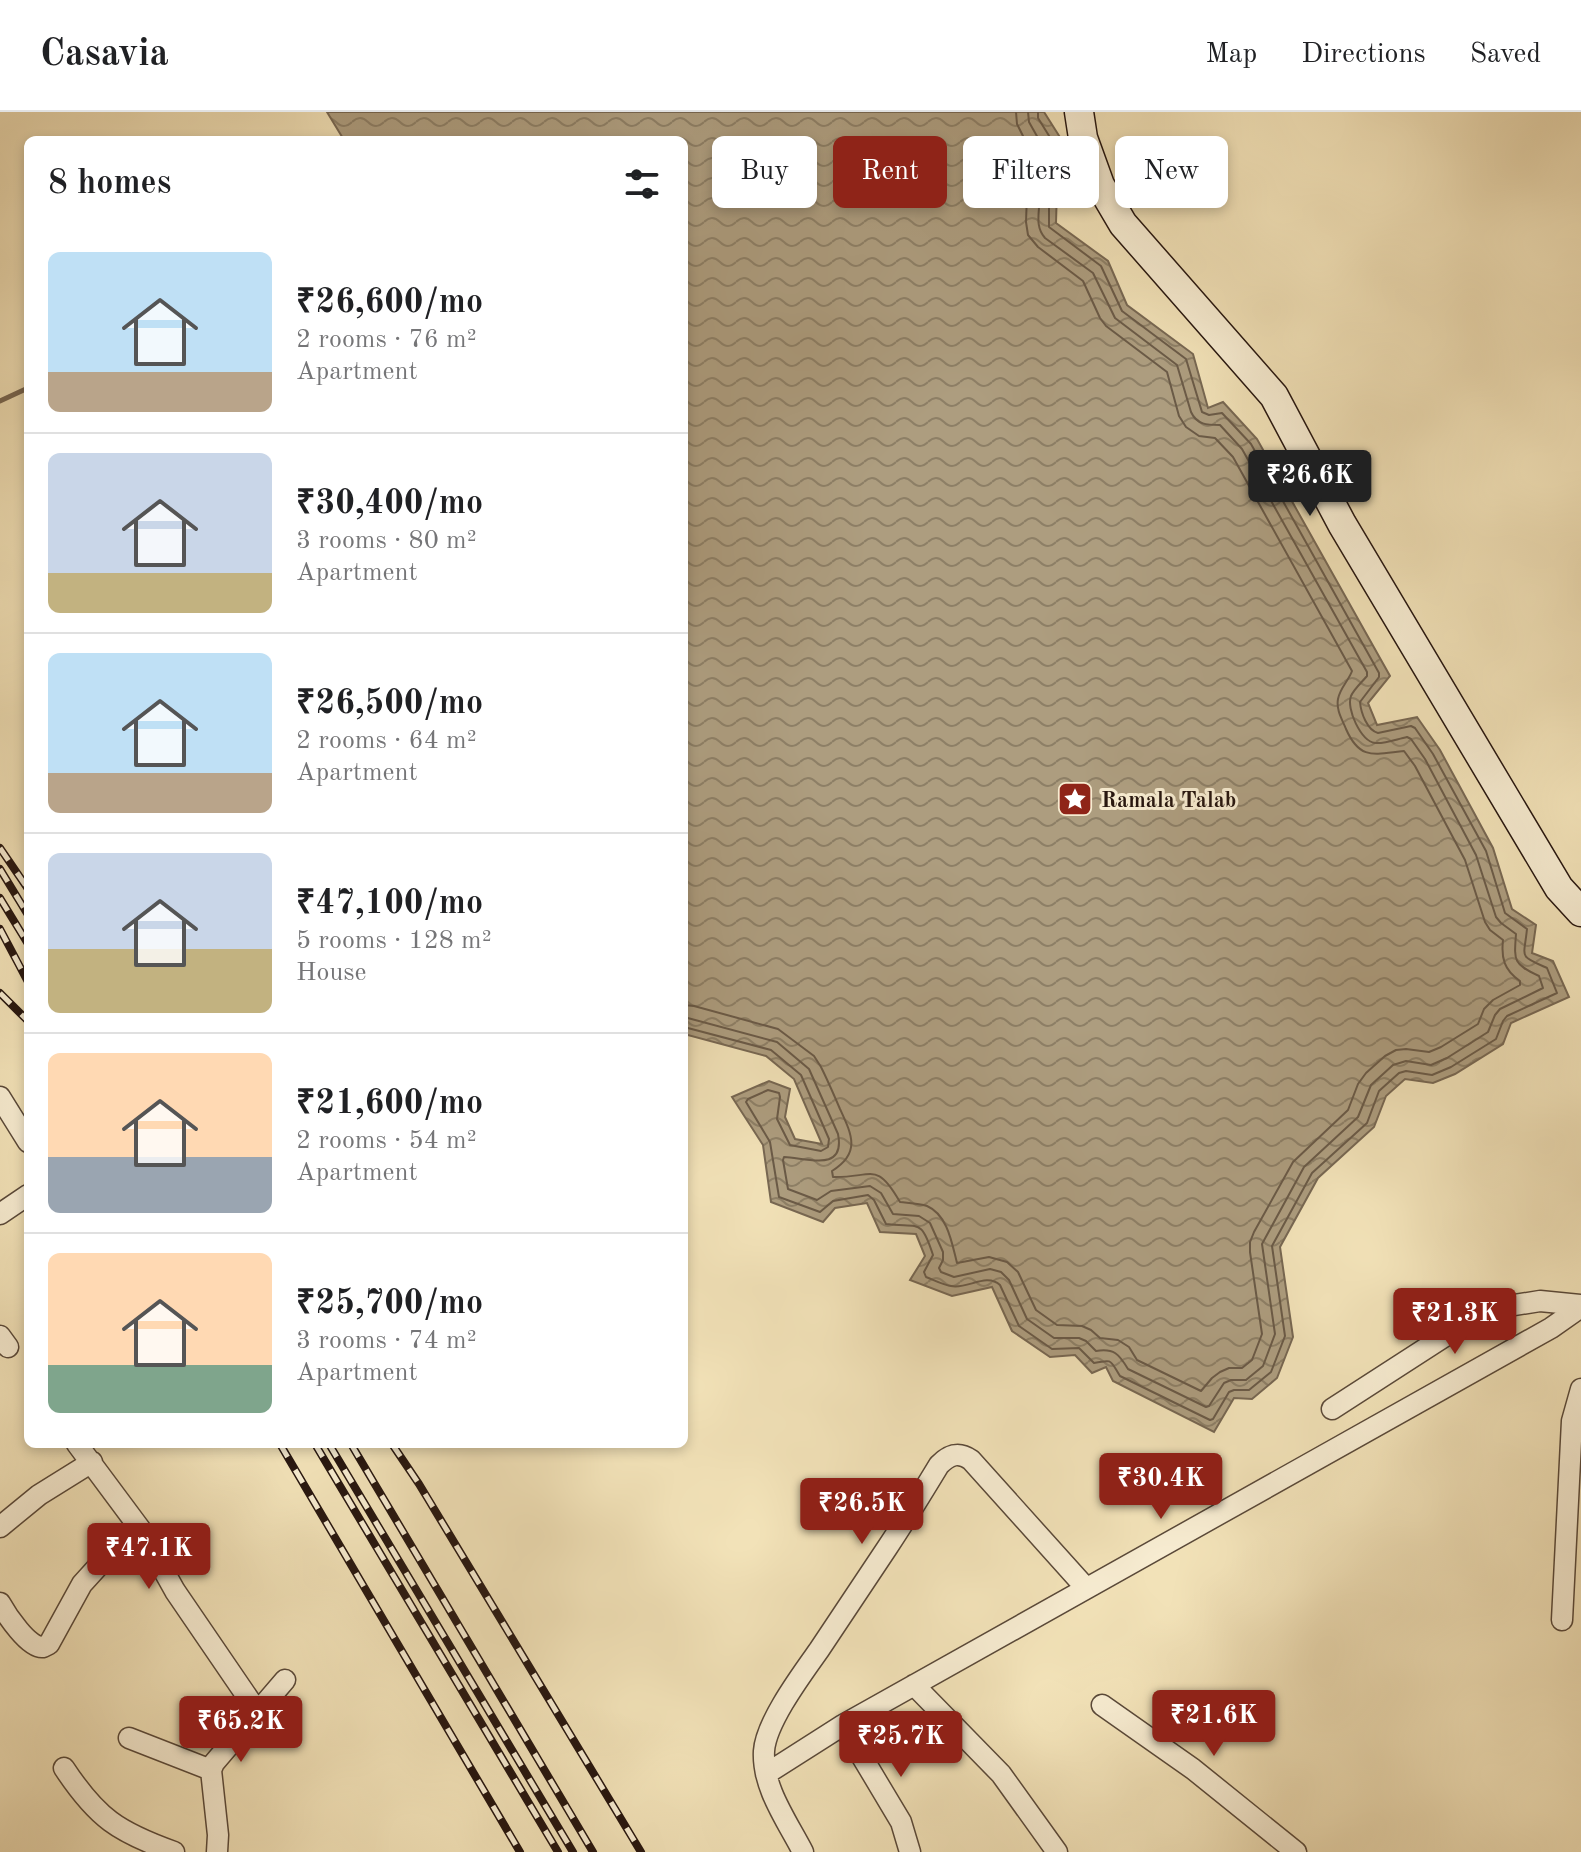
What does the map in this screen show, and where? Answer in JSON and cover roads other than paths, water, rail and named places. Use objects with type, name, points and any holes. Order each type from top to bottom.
[{"type":"street","points":[[1079,112],[1083,138],[1100,185],[1123,224],[1274,396],[1342,524],[1559,888],[1581,912]]},
{"type":"street","points":[[0,1097],[24,1136]]},
{"type":"street","points":[[0,1214],[24,1198]]},
{"type":"street","points":[[1332,1409],[1459,1327],[1502,1307],[1540,1301],[1581,1306]]},
{"type":"street","points":[[766,1774],[843,1725],[1551,1328],[1581,1306]]},
{"type":"street","points":[[1562,1620],[1572,1421],[1581,1389]]},
{"type":"street","points":[[80,1448],[141,1530],[175,1591],[257,1711]]},
{"type":"street","points":[[803,1852],[774,1797],[766,1774],[765,1740],[800,1678],[945,1459],[963,1455],[971,1460],[1086,1588]]},
{"type":"street","points":[[0,1527],[39,1495],[92,1462]]},
{"type":"street","points":[[0,1603],[32,1644],[45,1647],[82,1584],[102,1562],[141,1530]]},
{"type":"street","points":[[217,1852],[211,1770],[285,1680]]},
{"type":"street","points":[[914,1685],[998,1770],[1057,1852]]},
{"type":"street","points":[[1102,1705],[1193,1769],[1296,1852]]},
{"type":"street","points":[[843,1725],[901,1822],[910,1852]]},
{"type":"street","points":[[129,1738],[211,1770]]},
{"type":"street","points":[[64,1768],[87,1801],[104,1818],[142,1840],[174,1852]]},
{"type":"water","name":"Ramala Talab","points":[[327,112],[1044,112],[1059,136],[963,136],[963,208],[1056,208],[1056,223],[1108,261],[1127,305],[1193,354],[1208,408],[1223,402],[1257,439],[1390,676],[1368,703],[1377,725],[1417,717],[1440,750],[1493,848],[1512,909],[1536,925],[1532,953],[1553,961],[1569,997],[1511,1023],[1503,1044],[1455,1074],[1433,1083],[1405,1079],[1386,1096],[1374,1127],[1318,1178],[1280,1247],[1293,1337],[1277,1378],[1252,1399],[1234,1398],[1214,1432],[1113,1381],[1106,1367],[1092,1373],[1075,1355],[1050,1357],[1012,1331],[992,1287],[952,1296],[910,1280],[925,1256],[916,1234],[880,1232],[867,1203],[835,1208],[823,1222],[771,1202],[763,1145],[732,1097],[769,1081],[790,1089],[785,1117],[795,1139],[822,1144],[794,1079],[766,1056],[688,1035],[688,136],[342,136]]},
{"type":"waterway","points":[[0,401],[24,390]]},
{"type":"railway","points":[[0,848],[24,883]]},
{"type":"railway","points":[[0,869],[24,908]]},
{"type":"railway","points":[[0,898],[24,937]]},
{"type":"railway","points":[[0,929],[24,974]]},
{"type":"railway","points":[[0,993],[24,1017]]},
{"type":"railway","points":[[282,1448],[520,1852]]},
{"type":"railway","points":[[317,1448],[558,1852]]},
{"type":"railway","points":[[331,1448],[573,1852]]},
{"type":"railway","points":[[353,1448],[593,1852]]},
{"type":"railway","points":[[395,1448],[641,1852]]},
{"type":"place","name":"Ramala Talab","points":[[1075,799]]}]
